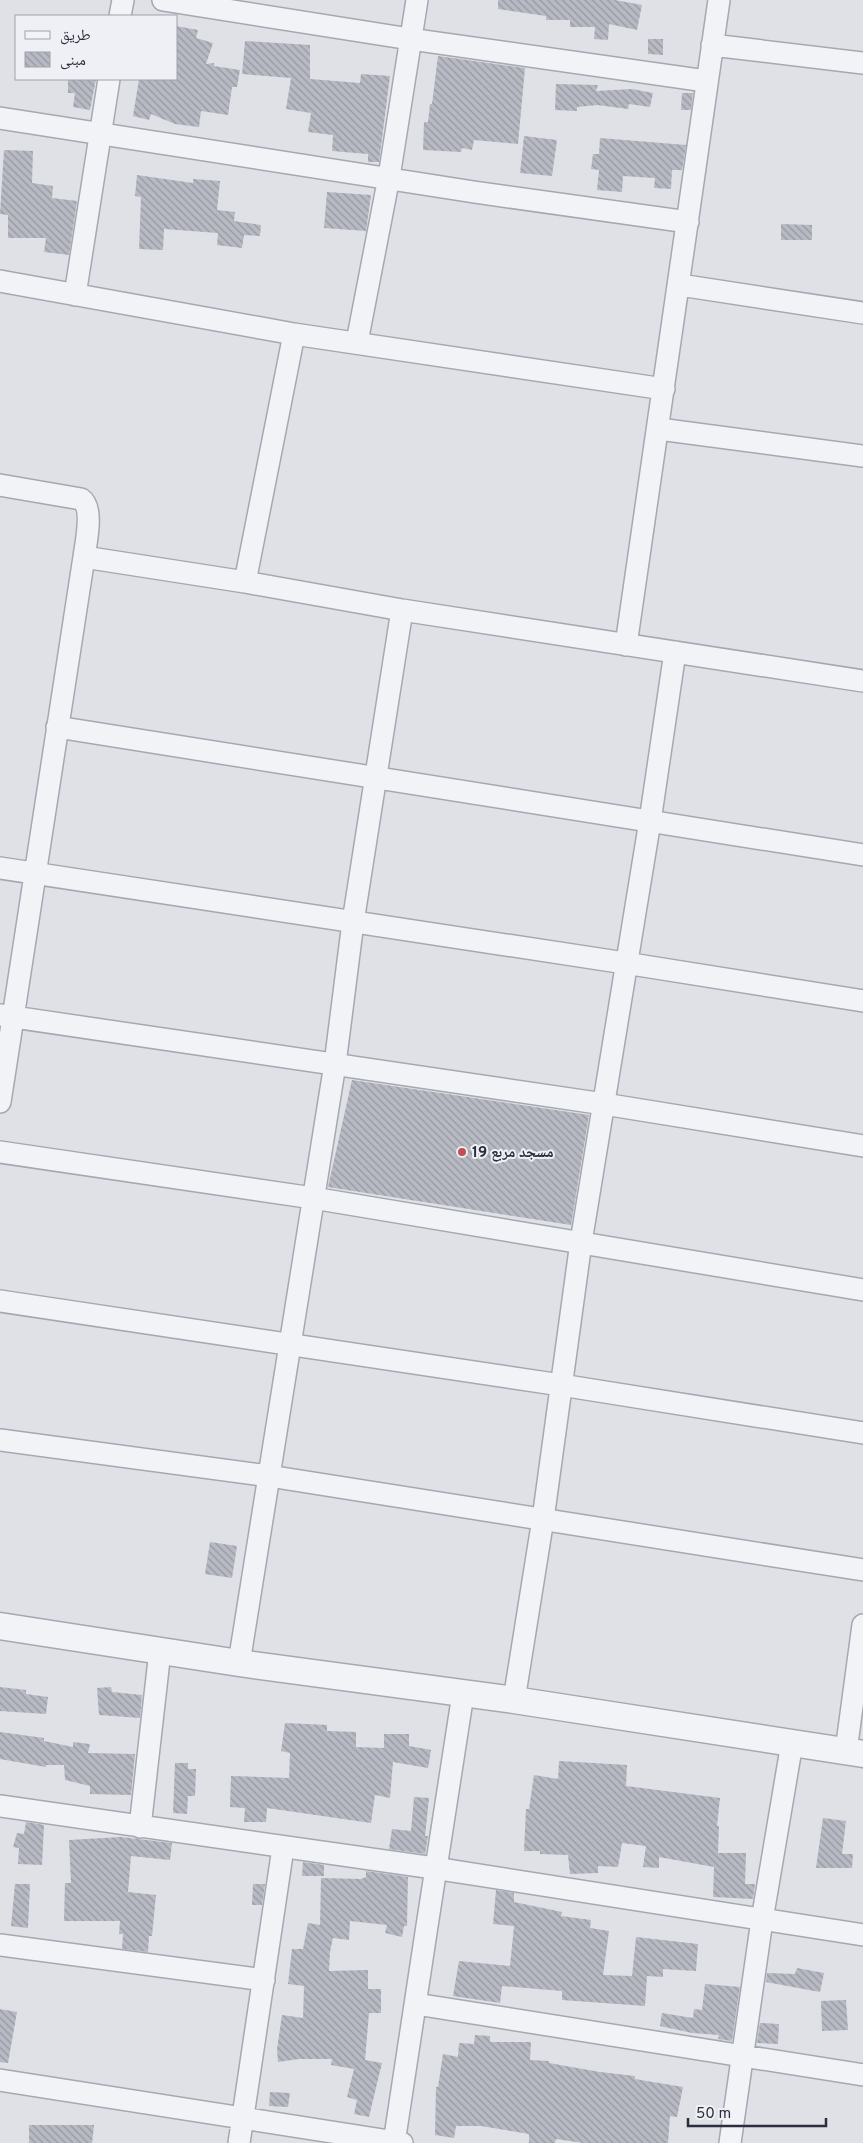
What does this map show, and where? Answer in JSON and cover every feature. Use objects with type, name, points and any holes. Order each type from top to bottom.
[{"type":"street","points":[[120,15],[123,0]]},
{"type":"street","points":[[163,0],[410,39],[706,81]]},
{"type":"street","points":[[357,342],[389,177],[417,0]]},
{"type":"street","points":[[626,645],[680,285],[718,0]]},
{"type":"street","points":[[712,44],[863,63]]},
{"type":"street","points":[[75,294],[110,80]]},
{"type":"street","points":[[0,118],[389,177],[474,192],[688,222]]},
{"type":"street","points":[[0,281],[294,334],[664,389]]},
{"type":"street","points":[[680,285],[863,313]]},
{"type":"street","points":[[245,582],[294,334]]},
{"type":"street","points":[[659,429],[863,456]]},
{"type":"street","points":[[0,486],[81,500],[85,502],[89,511],[84,558],[34,874],[6,1015],[0,1102]]},
{"type":"street","points":[[84,558],[245,582],[402,610],[863,681]]},
{"type":"street","points":[[239,1662],[268,1476],[292,1345],[335,1064],[353,922],[402,610]]},
{"type":"street","points":[[514,1700],[543,1520],[581,1242],[625,963],[650,821],[675,652]]},
{"type":"street","points":[[57,727],[863,855]]},
{"type":"street","points":[[0,868],[863,1001]]},
{"type":"street","points":[[6,1015],[604,1104],[863,1146]]},
{"type":"street","points":[[0,1152],[313,1198],[863,1290]]},
{"type":"street","points":[[0,1301],[561,1385],[863,1433]]},
{"type":"street","points":[[0,1440],[268,1476],[863,1570]]},
{"type":"street","points":[[0,1626],[160,1651],[514,1700],[854,1752],[863,1625]]},
{"type":"street","points":[[140,1827],[160,1651]]},
{"type":"street","points":[[0,2080],[397,2143],[434,1868],[463,1694]]},
{"type":"street","points":[[730,2143],[762,1920],[792,1743]]},
{"type":"street","points":[[0,1806],[283,1848],[434,1868],[863,1935]]},
{"type":"street","points":[[239,2143],[283,1848]]},
{"type":"street","points":[[0,1945],[264,1980]]},
{"type":"street","points":[[416,2004],[863,2075]]},
{"type":"building","points":[[498,0],[615,0],[642,5],[637,30],[609,24],[608,40],[594,39],[595,27],[570,27],[570,20],[546,20],[546,16],[498,9]]},
{"type":"building","points":[[178,26],[198,30],[196,38],[213,43],[206,64],[214,63],[214,66],[240,70],[237,87],[232,87],[228,115],[201,111],[199,127],[175,124],[151,114],[149,120],[133,116],[139,80],[178,80]]},
{"type":"building","points":[[648,39],[663,39],[663,55],[648,54]]},
{"type":"building","points":[[245,41],[310,45],[310,79],[360,83],[361,74],[390,76],[379,162],[368,162],[368,154],[332,151],[333,135],[308,132],[311,113],[286,109],[291,78],[242,74]]},
{"type":"building","points":[[438,56],[525,68],[518,144],[474,140],[472,150],[462,148],[461,152],[423,150],[424,122],[428,122],[430,104],[432,104]]},
{"type":"building","points":[[68,80],[96,80],[90,110],[73,107],[75,93],[68,93]]},
{"type":"building","points":[[556,84],[598,85],[596,91],[632,89],[653,93],[650,107],[629,104],[628,109],[597,105],[577,107],[577,111],[555,110]]},
{"type":"building","points":[[682,93],[693,93],[691,110],[681,110]]},
{"type":"building","points":[[524,136],[557,140],[552,176],[520,173]]},
{"type":"building","points":[[600,138],[686,145],[682,170],[672,170],[671,189],[654,188],[655,178],[623,176],[622,192],[597,190],[599,170],[591,169],[593,154],[599,154]]},
{"type":"building","points":[[4,150],[33,151],[32,183],[53,186],[52,198],[77,201],[69,255],[44,252],[46,238],[8,238],[8,215],[0,214]]},
{"type":"building","points":[[137,175],[193,183],[193,179],[220,181],[217,210],[235,212],[234,221],[261,225],[260,236],[244,235],[242,248],[217,245],[218,233],[164,229],[163,250],[139,249],[141,197],[135,196]]},
{"type":"building","points":[[327,192],[371,195],[366,231],[324,228]]},
{"type":"building","points":[[781,224],[812,225],[812,240],[781,240]]},
{"type":"building","name":"مسجد مربع 19","points":[[352,1080],[589,1115],[571,1225],[328,1187]]},
{"type":"building","points":[[210,1542],[237,1546],[232,1578],[205,1574]]},
{"type":"building","points":[[0,1687],[26,1690],[26,1694],[48,1697],[46,1714],[0,1711]]},
{"type":"building","points":[[111,1687],[112,1692],[142,1695],[140,1718],[99,1715],[97,1688]]},
{"type":"building","points":[[285,1723],[327,1725],[327,1731],[356,1732],[356,1747],[384,1748],[384,1734],[409,1734],[409,1746],[431,1750],[428,1768],[393,1762],[390,1798],[375,1795],[371,1823],[267,1808],[266,1822],[244,1822],[245,1808],[230,1807],[231,1776],[289,1778],[290,1753],[281,1751]]},
{"type":"building","points":[[0,1732],[44,1738],[44,1741],[73,1747],[73,1742],[90,1744],[88,1753],[135,1754],[131,1795],[90,1794],[90,1786],[65,1780],[64,1765],[46,1765],[46,1767],[0,1759]]},
{"type":"building","points":[[559,1761],[627,1765],[626,1786],[720,1798],[717,1826],[719,1826],[718,1853],[746,1853],[745,1884],[755,1884],[753,1899],[713,1897],[714,1867],[659,1857],[659,1868],[643,1867],[646,1846],[622,1843],[618,1867],[598,1866],[598,1873],[570,1874],[568,1855],[540,1854],[540,1851],[524,1851],[526,1809],[529,1809],[534,1775],[558,1779]]},
{"type":"building","points":[[175,1763],[188,1763],[188,1769],[196,1769],[195,1796],[188,1796],[187,1814],[173,1813]]},
{"type":"building","points":[[414,1797],[429,1798],[425,1836],[428,1836],[425,1854],[389,1849],[392,1829],[411,1831]]},
{"type":"building","points":[[823,1818],[846,1821],[842,1854],[853,1854],[852,1868],[816,1868]]},
{"type":"building","points":[[26,1822],[44,1825],[42,1865],[18,1864],[19,1848],[13,1847],[17,1833],[24,1834]]},
{"type":"building","points":[[121,1837],[172,1843],[170,1860],[131,1856],[128,1892],[156,1895],[152,1936],[149,1936],[148,1952],[122,1949],[123,1934],[119,1934],[120,1921],[64,1921],[65,1883],[71,1883],[69,1840]]},
{"type":"building","points":[[303,1862],[324,1865],[324,1876],[302,1876]]},
{"type":"building","points":[[366,1871],[408,1877],[407,1926],[404,1926],[402,1937],[385,1933],[387,1925],[350,1921],[349,1940],[333,1938],[330,1952],[329,1971],[368,1970],[368,1989],[381,1989],[381,2013],[369,2013],[365,2060],[382,2063],[369,2117],[354,2114],[357,2100],[347,2097],[354,2069],[331,2065],[332,2059],[299,2059],[278,2062],[277,2049],[282,2015],[303,2018],[304,1986],[288,1984],[292,1949],[303,1949],[308,1923],[320,1925],[321,1878],[361,1879],[366,1877]]},
{"type":"building","points":[[15,1884],[30,1884],[28,1928],[11,1926]]},
{"type":"building","points":[[253,1884],[265,1884],[262,1905],[252,1905]]},
{"type":"building","points":[[496,1890],[514,1893],[514,1902],[562,1912],[561,1916],[591,1920],[590,1928],[609,1931],[603,1975],[632,1976],[636,1937],[698,1944],[696,1971],[663,1969],[663,1977],[647,1976],[645,2006],[562,2000],[562,1991],[502,1986],[500,2003],[453,1996],[459,1961],[510,1966],[514,1926],[493,1924]]},
{"type":"building","points":[[797,1968],[824,1973],[820,1992],[766,1982],[767,1973],[795,1974]]},
{"type":"building","points":[[705,1984],[740,1987],[732,2041],[718,2039],[719,2035],[692,2033],[660,2026],[662,2013],[693,2018],[694,2009],[702,2010]]},
{"type":"building","points":[[846,2000],[848,2030],[822,2031],[821,2001]]},
{"type":"building","points":[[0,2009],[17,2012],[8,2063],[0,2062]]},
{"type":"building","points":[[760,2023],[779,2024],[778,2044],[757,2043]]},
{"type":"building","points":[[475,2035],[490,2036],[490,2042],[531,2042],[530,2060],[549,2061],[549,2063],[600,2072],[635,2076],[635,2079],[683,2087],[677,2117],[670,2116],[668,2143],[583,2143],[556,2139],[555,2143],[529,2143],[529,2134],[481,2126],[456,2126],[454,2138],[435,2135],[436,2087],[438,2087],[443,2054],[458,2057],[459,2043],[474,2044]]},
{"type":"building","points":[[270,2092],[290,2093],[288,2107],[269,2106]]},
{"type":"building","points":[[29,2125],[94,2125],[92,2143],[29,2143]]},
{"type":"place","name":"مسجد مربع 19","points":[[462,1152]]}]
